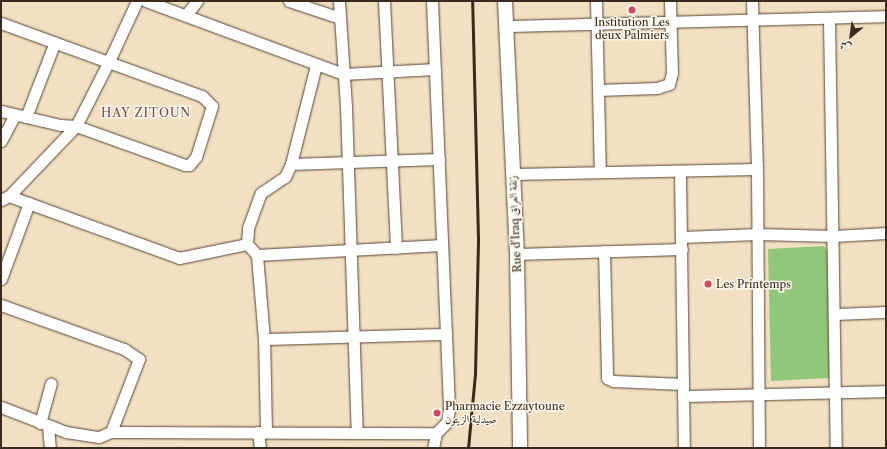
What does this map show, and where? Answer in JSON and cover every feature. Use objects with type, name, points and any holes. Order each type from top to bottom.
[{"type":"street","points":[[5,198],[76,126],[110,61],[137,1]]},
{"type":"street","points":[[146,1],[343,74],[435,69]]},
{"type":"street","points":[[186,15],[197,1]]},
{"type":"street","points":[[290,1],[340,18]]},
{"type":"street","points":[[339,1],[348,162],[349,250],[357,432]]},
{"type":"street","points":[[384,1],[394,160],[396,248]]},
{"type":"street","points":[[432,1],[449,415],[447,422],[436,433],[433,448]]},
{"type":"street","name":"Rue d'Iraq زنقة العراق","points":[[505,1],[517,254],[520,448]]},
{"type":"street","points":[[596,1],[600,172]]},
{"type":"street","points":[[598,90],[657,88],[669,84],[672,73],[670,1]]},
{"type":"street","points":[[752,1],[757,169],[759,448]]},
{"type":"street","points":[[506,26],[829,19],[886,16]]},
{"type":"street","points":[[829,19],[834,236],[836,448]]},
{"type":"street","points":[[1,23],[110,61],[202,96],[211,102],[212,106],[196,157],[189,165],[184,165],[76,126],[1,111]]},
{"type":"street","points":[[26,117],[55,42]]},
{"type":"street","points":[[260,448],[262,431],[264,339],[257,255],[247,244],[248,228],[257,198],[265,188],[284,176],[291,164],[316,65]]},
{"type":"street","points":[[1,141],[15,115]]},
{"type":"street","points":[[291,164],[439,159]]},
{"type":"street","points":[[513,174],[757,169]]},
{"type":"street","points":[[680,170],[684,448]]},
{"type":"street","points":[[5,198],[29,203],[179,258],[247,244]]},
{"type":"street","points":[[1,279],[29,203]]},
{"type":"street","points":[[682,237],[758,234],[834,236],[886,233]]},
{"type":"street","points":[[257,255],[442,246]]},
{"type":"street","points":[[517,254],[682,249]]},
{"type":"street","points":[[604,251],[608,378],[613,381],[683,384]]},
{"type":"street","points":[[1,305],[124,349],[139,359],[111,432]]},
{"type":"street","points":[[835,314],[886,312]]},
{"type":"street","points":[[264,339],[446,334]]},
{"type":"street","points":[[50,448],[44,425],[51,383]]},
{"type":"street","points":[[683,396],[886,391]]},
{"type":"street","points":[[1,407],[44,425],[81,435],[99,436],[111,432],[262,431],[436,433]]},
{"type":"green space","points":[[824,246],[828,253],[830,378],[771,381],[768,249]]},
{"type":"railway","points":[[468,448],[475,374],[478,239],[472,1]]},
{"type":"place","name":"Institution Les deux Palmiers","points":[[632,10]]},
{"type":"place","name":"Les Printemps","points":[[708,284]]},
{"type":"place","name":"Pharmacie Ezzaytoune صيدلية الزيتون","points":[[437,413]]},
{"type":"district","name":"HAY ZITOUN","points":[[146,113]]}]
